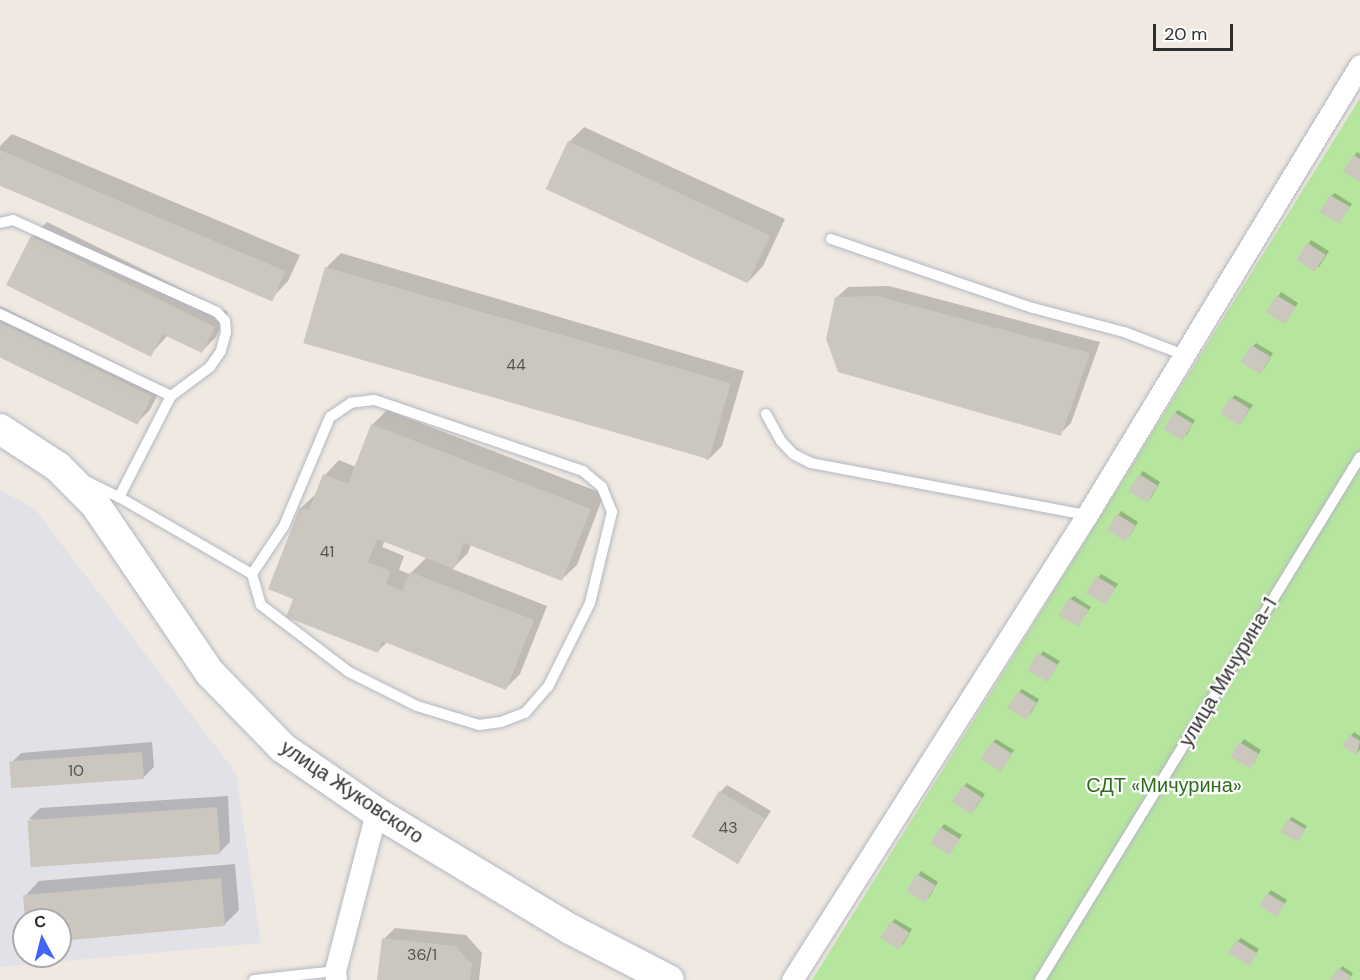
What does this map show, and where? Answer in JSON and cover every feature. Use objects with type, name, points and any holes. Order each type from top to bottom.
[{"type":"main road","name":"улица Жуковского","points":[[0,429],[58,467],[95,504],[210,673],[283,748],[376,812],[570,929],[669,980]]},
{"type":"street","points":[[792,980],[1087,515],[1360,65]]},
{"type":"street","points":[[335,975],[376,812]]},
{"type":"lane","points":[[0,223],[13,220],[217,312],[225,321],[226,332],[221,351],[210,367],[171,396],[119,496]]},
{"type":"lane","points":[[831,239],[868,254],[1033,308],[1124,332],[1184,355]]},
{"type":"lane","points":[[0,314],[171,396]]},
{"type":"lane","points":[[58,467],[119,496],[252,574],[261,605],[349,672],[417,706],[479,725],[501,722],[525,713],[548,687],[590,603],[612,512],[602,487],[583,471],[374,400],[351,403],[330,417],[284,526],[252,574]]},
{"type":"lane","points":[[766,414],[781,441],[793,454],[811,463],[1087,515]]},
{"type":"lane","name":"улица Мичурина-1","points":[[1040,980],[1360,457]]},
{"type":"lane","points":[[254,980],[335,975]]},
{"type":"shaded area","points":[[0,490],[35,509],[236,773],[261,943],[72,960],[72,908],[12,908],[12,966],[0,967]]},
{"type":"green space","name":"СДТ «Мичурина»","points":[[1360,98],[1360,980],[812,980]]},
{"type":"building","points":[[568,141],[770,235],[748,283],[546,189]]},
{"type":"building","points":[[0,150],[285,271],[272,302],[0,186]]},
{"type":"building","points":[[1353,155],[1360,159],[1360,182],[1343,171]]},
{"type":"building","points":[[1330,195],[1350,207],[1339,224],[1320,212]]},
{"type":"building","points":[[31,236],[215,327],[202,353],[162,334],[151,357],[6,285]]},
{"type":"building","points":[[1307,243],[1326,255],[1315,272],[1296,260]]},
{"type":"building","points":[[325,267],[731,383],[709,459],[303,343]]},
{"type":"building","points":[[1276,295],[1296,307],[1285,324],[1266,312]]},
{"type":"building","points":[[877,296],[1090,353],[1061,436],[838,372],[826,339],[835,297]]},
{"type":"building","points":[[0,322],[152,396],[138,425],[0,358]]},
{"type":"building","points":[[1251,345],[1271,357],[1260,374],[1241,362]]},
{"type":"building","points":[[1231,397],[1250,409],[1239,426],[1220,414]]},
{"type":"building","points":[[1174,412],[1193,424],[1182,441],[1163,429]]},
{"type":"building","points":[[371,424],[591,509],[562,581],[464,543],[454,569],[377,539],[368,562],[391,571],[386,584],[402,591],[410,572],[534,620],[506,690],[382,641],[378,653],[286,617],[293,599],[268,589],[300,507],[309,510],[323,474],[348,484]]},
{"type":"building","points":[[1139,474],[1158,486],[1147,503],[1128,491]]},
{"type":"building","points":[[1117,514],[1136,526],[1126,542],[1107,530]]},
{"type":"building","points":[[1096,576],[1116,588],[1105,605],[1086,593]]},
{"type":"building","points":[[1069,598],[1089,610],[1078,627],[1059,615]]},
{"type":"building","points":[[1038,653],[1058,665],[1047,682],[1028,670]]},
{"type":"building","points":[[1018,691],[1037,703],[1026,720],[1007,708]]},
{"type":"building","points":[[1350,735],[1360,741],[1357,755],[1342,746]]},
{"type":"building","points":[[992,741],[1012,754],[1001,772],[981,759]]},
{"type":"building","points":[[1239,742],[1259,754],[1250,768],[1230,757]]},
{"type":"building","points":[[142,752],[144,779],[11,788],[9,761]]},
{"type":"building","points":[[963,785],[982,798],[971,814],[952,802]]},
{"type":"building","points":[[719,791],[765,819],[738,864],[692,836]]},
{"type":"building","points":[[217,807],[220,854],[31,867],[27,820]]},
{"type":"building","points":[[1288,819],[1305,829],[1298,842],[1280,832]]},
{"type":"building","points":[[940,827],[960,839],[950,855],[930,843]]},
{"type":"building","points":[[917,874],[936,886],[925,903],[906,891]]},
{"type":"building","points":[[221,878],[225,926],[72,940],[72,908],[24,908],[23,895]]},
{"type":"building","points":[[1267,893],[1285,904],[1277,917],[1259,906]]},
{"type":"building","points":[[891,921],[910,933],[899,950],[880,938]]},
{"type":"building","points":[[382,938],[455,946],[472,964],[470,980],[377,980]]},
{"type":"building","points":[[1236,940],[1257,953],[1249,966],[1228,953]]},
{"type":"building","points":[[1338,968],[1351,976],[1349,980],[1330,980]]}]
